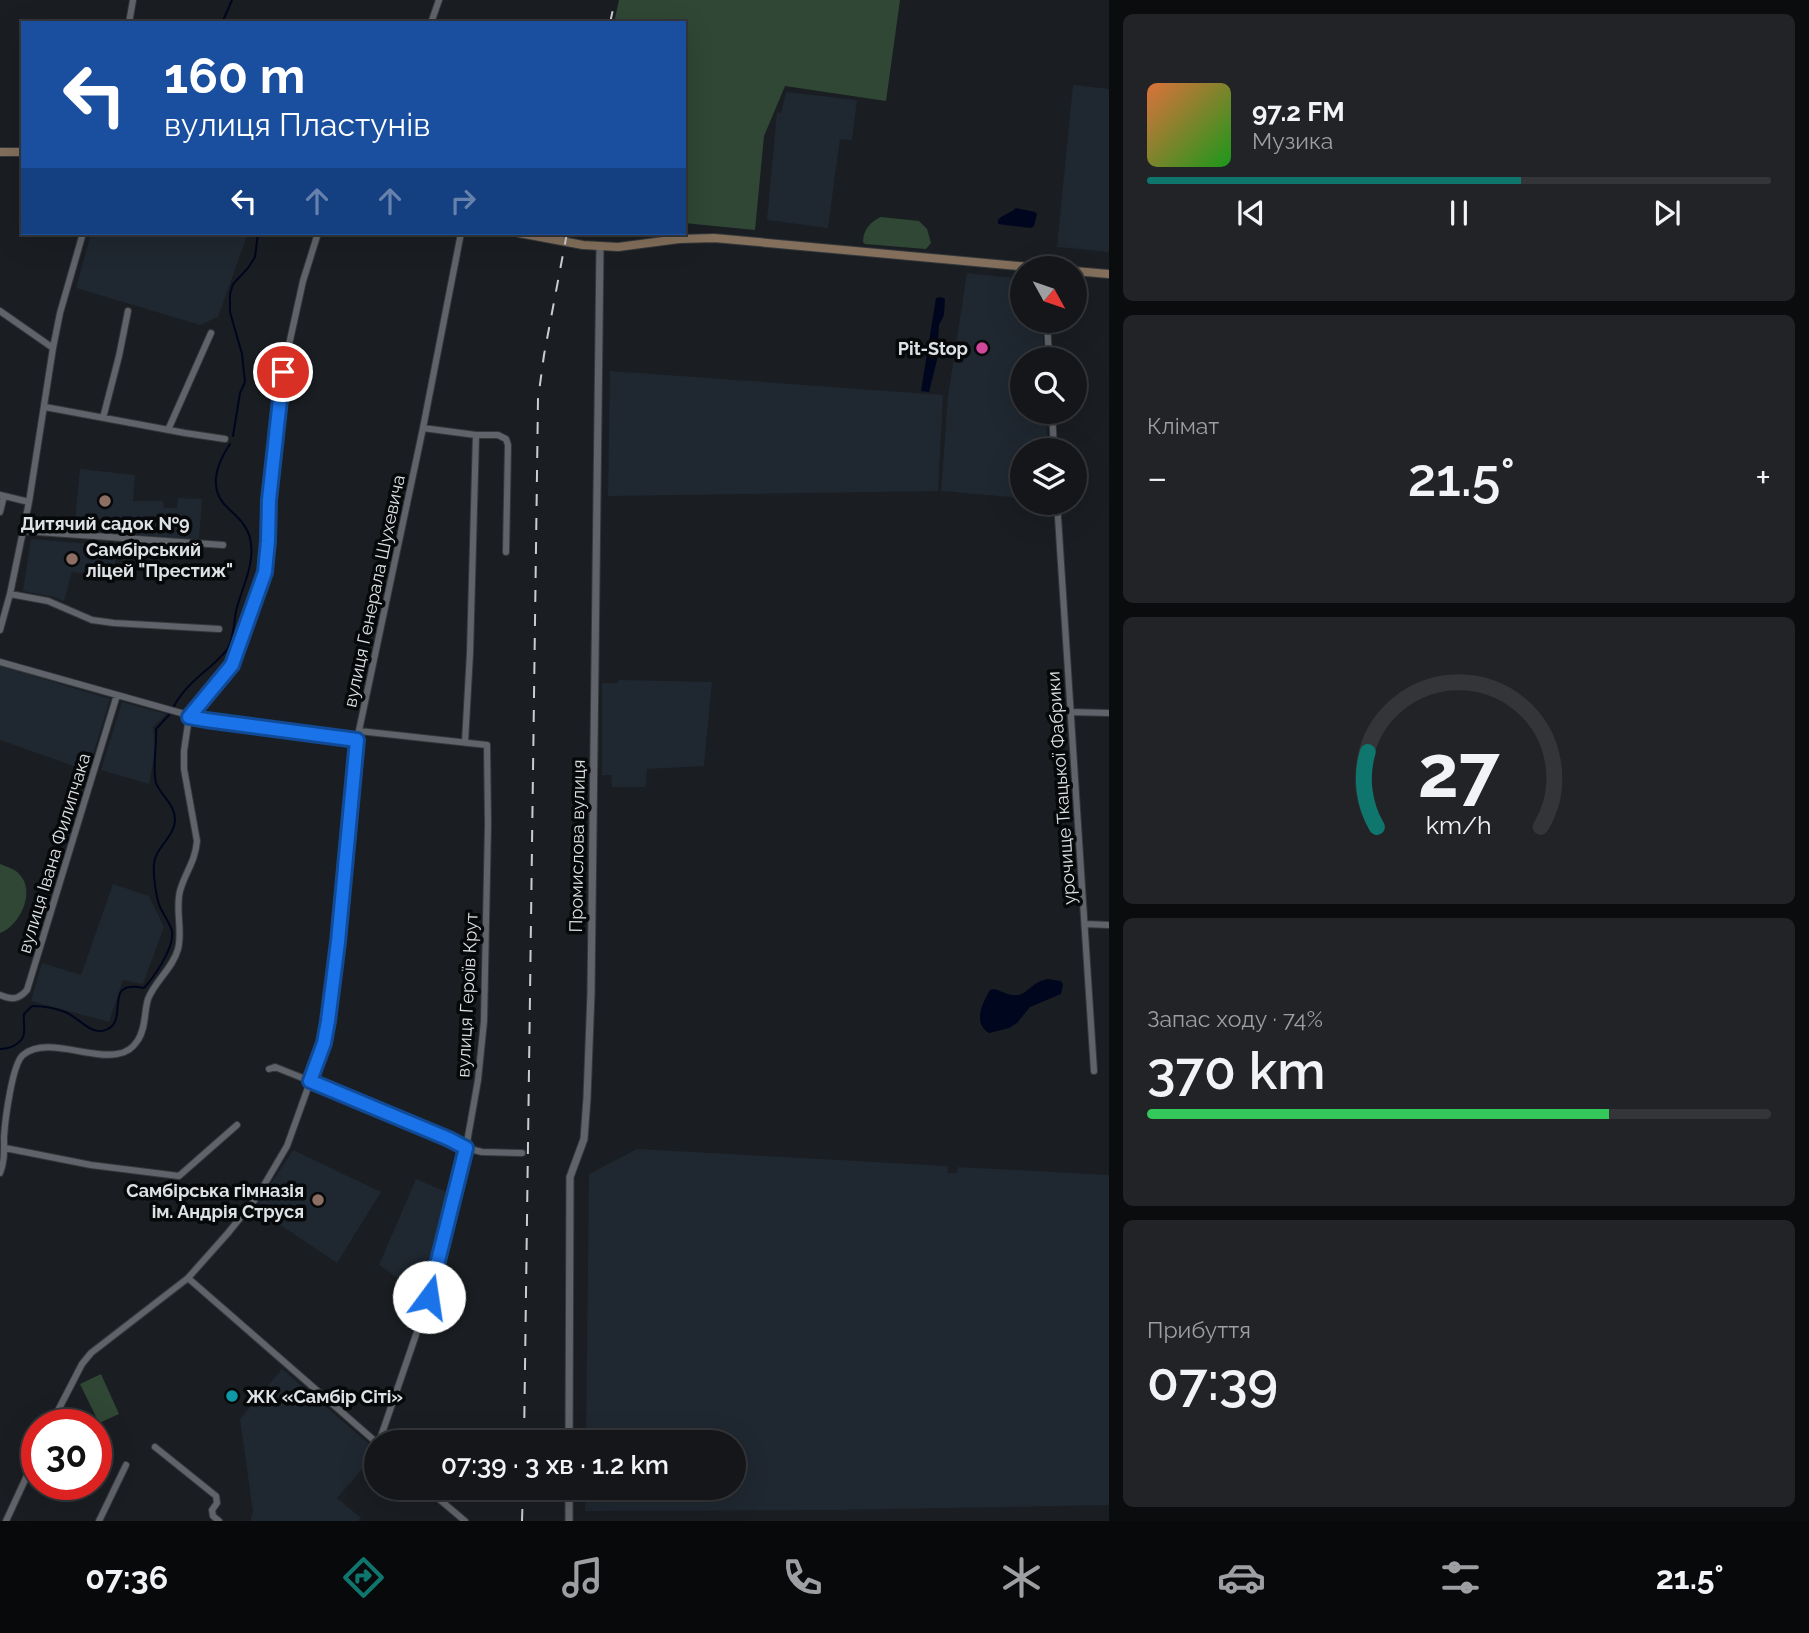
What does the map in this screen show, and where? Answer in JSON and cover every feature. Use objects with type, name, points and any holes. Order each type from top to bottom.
[{"type":"main road","points":[[0,152],[21,152]]},
{"type":"main road","points":[[530,235],[600,247],[714,238],[1010,265]]},
{"type":"main road","points":[[1087,272],[1109,274]]},
{"type":"street","points":[[129,21],[133,0]]},
{"type":"street","points":[[432,21],[439,0]]},
{"type":"street","points":[[0,630],[29,502],[60,313],[82,235]]},
{"type":"street","points":[[0,1173],[5,1148],[2,1136],[14,1072],[23,1055],[44,1046],[114,1055],[127,1052],[138,1040],[150,996],[178,948],[179,893],[196,853],[197,841],[184,769],[189,717],[232,665],[265,572],[269,500],[283,372],[303,281],[317,235]]},
{"type":"street","name":"вулиця Генерала Шухевича","points":[[59,1409],[82,1364],[91,1353],[187,1278],[257,1197],[287,1146],[324,1043],[338,942],[357,740],[461,235]]},
{"type":"street","name":"Промислова вулиця","points":[[569,1430],[570,1177],[583,1139],[591,993],[600,247]]},
{"type":"street","points":[[0,311],[53,348]]},
{"type":"street","points":[[103,418],[128,311]]},
{"type":"street","points":[[168,430],[211,333]]},
{"type":"street","points":[[45,407],[225,439]]},
{"type":"street","points":[[423,428],[498,435],[506,439],[506,552]]},
{"type":"street","points":[[359,731],[465,742],[476,435]]},
{"type":"street","points":[[0,512],[2,495],[29,502]]},
{"type":"street","name":"урочище Ткацької Фабрики","points":[[1058,515],[1094,1071]]},
{"type":"street","points":[[23,531],[223,545]]},
{"type":"street","points":[[10,594],[48,601],[92,620],[219,629]]},
{"type":"street","points":[[0,662],[189,717],[357,740]]},
{"type":"street","name":"вулиця Івана Филипчака","points":[[0,995],[15,999],[27,990],[117,695]]},
{"type":"street","points":[[1069,712],[1109,713]]},
{"type":"street","name":"вулиця Героїв Крут","points":[[381,1430],[429,1297],[466,1148],[478,1080],[484,1021],[487,745],[465,742]]},
{"type":"street","points":[[1086,924],[1109,925]]},
{"type":"street","points":[[269,1069],[275,1067],[310,1081],[466,1148],[482,1152],[522,1153]]},
{"type":"street","points":[[5,1148],[91,1165],[179,1176],[237,1125]]},
{"type":"street","points":[[187,1278],[364,1431]]},
{"type":"street","points":[[155,1447],[216,1496],[217,1503],[212,1510],[213,1516],[219,1521]]},
{"type":"street","points":[[99,1521],[126,1465]]},
{"type":"street","points":[[6,1521],[21,1489]]},
{"type":"street","points":[[440,1500],[465,1521]]},
{"type":"street","points":[[569,1500],[569,1521]]},
{"type":"shaded area","points":[[1073,85],[1109,89],[1109,252],[1057,247]]},
{"type":"shaded area","points":[[786,92],[857,100],[852,140],[840,139],[828,228],[767,220],[777,112],[781,113]]},
{"type":"shaded area","points":[[90,235],[247,235],[218,317],[200,325],[76,288]]},
{"type":"shaded area","points":[[967,273],[1010,278],[1010,333],[1043,333],[1043,347],[1010,347],[1010,424],[1047,424],[1047,438],[1010,438],[1010,497],[941,491],[948,396]]},
{"type":"shaded area","points":[[610,371],[943,395],[938,491],[608,496]]},
{"type":"shaded area","points":[[80,469],[135,475],[133,501],[163,501],[164,508],[177,508],[178,498],[202,499],[199,540],[74,529]]},
{"type":"shaded area","name":"Самбірський ліцей \"Престиж\"","points":[[31,539],[116,546],[114,577],[72,572],[64,601],[23,591]]},
{"type":"shaded area","points":[[0,666],[110,699],[88,771],[0,740]]},
{"type":"shaded area","points":[[618,680],[712,682],[704,766],[647,769],[644,787],[612,787],[611,775],[602,775],[602,683],[618,683]]},
{"type":"shaded area","points":[[122,702],[166,714],[153,727],[155,753],[149,784],[101,770]]},
{"type":"shaded area","points":[[113,884],[149,896],[164,927],[143,984],[123,980],[109,1022],[31,1001],[42,963],[81,975]]},
{"type":"shaded area","points":[[637,1149],[948,1166],[947,1173],[957,1173],[958,1167],[1109,1175],[1109,1505],[585,1511],[585,1500],[746,1500],[746,1430],[586,1430],[589,1174]]},
{"type":"shaded area","name":"Самбірська гімназія ім. Андрія Струся","points":[[293,1150],[381,1192],[337,1263],[255,1208]]},
{"type":"shaded area","points":[[416,1179],[449,1193],[423,1291],[419,1293],[379,1265]]},
{"type":"shaded area","points":[[282,1369],[364,1440],[364,1467],[337,1498],[361,1518],[358,1521],[250,1521],[253,1512],[240,1419]]},
{"type":"green space","points":[[619,0],[900,0],[886,101],[785,86],[764,136],[755,230],[686,223],[686,21],[614,21]]},
{"type":"green space","points":[[881,217],[919,221],[927,229],[931,243],[926,249],[865,244],[863,238],[866,230]]},
{"type":"green space","points":[[0,864],[18,873],[25,882],[26,899],[13,924],[0,933]]},
{"type":"green space","points":[[101,1374],[119,1414],[112,1417],[112,1409],[92,1409],[80,1384]]},
{"type":"water","points":[[1016,208],[1037,214],[1034,226],[1031,228],[998,224],[1000,218]]},
{"type":"water","points":[[936,298],[945,299],[944,315],[939,325],[937,360],[929,392],[921,391]]},
{"type":"water","points":[[1048,979],[1061,981],[1061,994],[1030,1007],[1017,1023],[1009,1028],[989,1033],[984,1029],[980,1012],[990,990],[1011,995],[1021,994]]},
{"type":"waterway","points":[[223,21],[232,0]]},
{"type":"waterway","points":[[233,436],[240,393],[245,382],[242,354],[230,312],[230,294],[233,284],[255,257],[258,235]]},
{"type":"waterway","points":[[174,706],[190,685],[228,648],[250,566],[251,547],[248,532],[224,504],[216,489],[216,474],[230,444]]},
{"type":"waterway","points":[[0,1049],[11,1047],[21,1040],[24,1033],[24,1014],[32,1006],[65,1012],[96,1031],[108,1029],[117,1017],[120,994],[131,987],[144,988],[167,953],[172,931],[159,903],[154,864],[175,821],[171,805],[161,792],[155,777],[156,729],[169,715]]},
{"type":"railway","points":[[610,21],[615,0]]},
{"type":"railway","points":[[524,1430],[538,399],[567,235]]},
{"type":"railway","points":[[522,1521],[523,1500]]},
{"type":"place","name":"Pit-Stop","points":[[982,348]]},
{"type":"place","name":"Дитячий садок №9","points":[[105,501]]},
{"type":"place","name":"Самбірський ліцей \"Престиж\"","points":[[72,559]]},
{"type":"place","name":"Самбірська гімназія ім. Андрія Струся","points":[[318,1200]]},
{"type":"place","name":"ЖК «Самбір Сіті»","points":[[232,1396]]},
{"type":"route","points":[[283,372],[269,500],[265,572],[232,665],[189,717],[357,740],[328,1021],[324,1043],[310,1081],[466,1148],[429,1297]]}]
